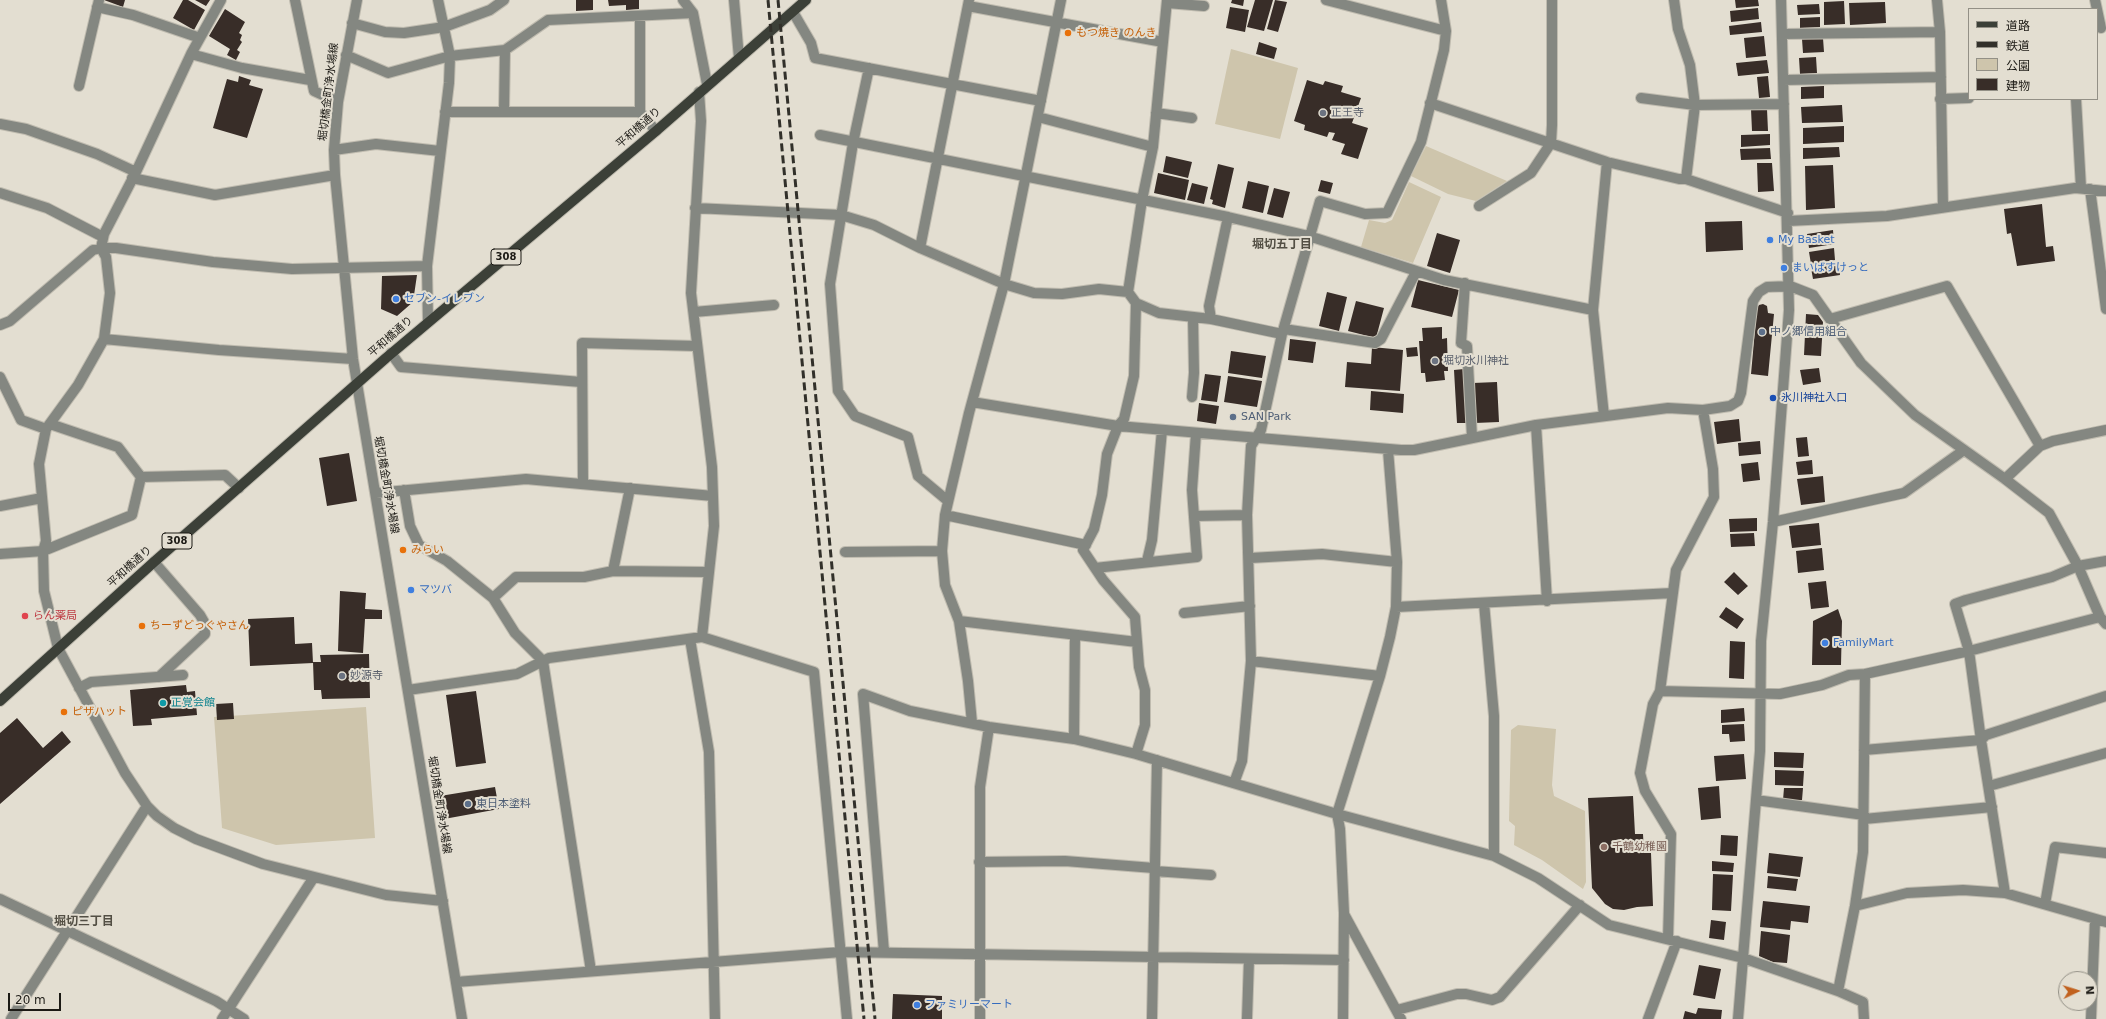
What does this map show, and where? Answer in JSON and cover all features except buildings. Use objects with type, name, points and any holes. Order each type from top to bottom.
[{"type":"main road","name":"平和橋通り","points":[[0,701],[356,383],[656,131],[806,0]]},
{"type":"street","points":[[221,0],[191,54],[103,237],[101,248],[106,257],[110,293],[104,339],[78,385],[48,427],[39,464],[46,541],[43,551],[44,591],[58,648],[125,773],[147,806],[174,828],[196,839],[263,864],[386,895],[442,901]]},
{"type":"street","points":[[295,0],[310,80],[314,91],[338,102]]},
{"type":"street","name":"堀切橋金町浄水場線","points":[[357,0],[338,102],[334,150],[335,175],[353,359],[462,1019]]},
{"type":"street","points":[[428,322],[427,266],[450,56],[438,0]]},
{"type":"street","points":[[352,23],[385,32],[404,33],[444,27],[490,10],[504,0]]},
{"type":"street","points":[[683,0],[693,13],[708,84]]},
{"type":"street","points":[[731,0],[739,58]]},
{"type":"street","points":[[972,723],[968,681],[959,622],[945,585],[942,551],[945,515],[972,402],[1004,284],[1027,177],[1061,0]]},
{"type":"street","points":[[1326,0],[1344,2],[1446,31]]},
{"type":"street","points":[[1234,783],[1242,761],[1251,661],[1250,558],[1247,515],[1251,446],[1261,430],[1283,332],[1320,201],[1365,214],[1387,213],[1421,142],[1444,50],[1446,31],[1441,0]]},
{"type":"street","points":[[1479,206],[1531,173],[1551,143],[1552,0]]},
{"type":"street","points":[[1674,0],[1678,29],[1690,65],[1695,105],[1686,179]]},
{"type":"street","points":[[1738,1019],[1760,750],[1761,641],[1773,522],[1790,286],[1781,0]]},
{"type":"street","points":[[1937,0],[1940,32],[1943,207]]},
{"type":"street","points":[[1204,6],[1167,1],[1153,148],[1142,200],[1128,292],[1136,303],[1159,313],[1211,319],[1283,332],[1375,343],[1381,340],[1416,272]]},
{"type":"street","points":[[79,86],[98,3],[200,38]]},
{"type":"street","points":[[920,248],[968,3],[1163,42]]},
{"type":"street","points":[[793,12],[811,43],[815,58],[1041,101]]},
{"type":"street","points":[[346,55],[388,73],[450,56],[505,50],[548,20],[640,17],[693,13]]},
{"type":"street","points":[[2098,14],[2101,28]]},
{"type":"street","points":[[640,17],[640,112],[656,131]]},
{"type":"street","points":[[1782,34],[1940,32]]},
{"type":"street","points":[[504,112],[505,50]]},
{"type":"street","points":[[191,54],[242,68],[310,80]]},
{"type":"street","points":[[869,68],[853,143],[830,284],[838,390],[855,416],[908,438],[918,476],[948,502]]},
{"type":"street","points":[[1783,80],[1941,77]]},
{"type":"street","points":[[699,92],[701,121],[690,293],[694,312],[714,496],[714,526],[702,637]]},
{"type":"street","points":[[1641,98],[1695,105],[1784,104]]},
{"type":"street","points":[[1940,99],[1968,98]]},
{"type":"street","points":[[2076,100],[2086,188],[2106,309]]},
{"type":"street","points":[[1430,103],[1607,162],[1679,179],[1686,179],[1788,217],[1887,216],[2086,188],[2106,191]]},
{"type":"street","points":[[445,112],[640,112]]},
{"type":"street","points":[[1156,113],[1192,118]]},
{"type":"street","points":[[1038,117],[1153,148]]},
{"type":"street","points":[[0,124],[26,129],[97,154],[134,175],[214,195],[335,175]]},
{"type":"street","points":[[820,135],[938,161],[1228,217],[1309,236],[1444,280],[1466,283],[1522,297],[1593,310]]},
{"type":"street","points":[[334,150],[376,144],[440,151]]},
{"type":"street","points":[[1604,416],[1593,310],[1607,162]]},
{"type":"street","points":[[0,193],[47,208],[103,237]]},
{"type":"street","points":[[695,208],[841,215],[874,225],[920,248],[1004,284],[1034,293],[1062,294],[1099,289],[1128,292]]},
{"type":"street","points":[[1211,319],[1208,306],[1228,217]]},
{"type":"street","points":[[0,325],[10,321],[93,250],[101,248],[116,248],[213,262],[292,270],[427,266]]},
{"type":"street","points":[[1466,283],[1461,343],[1467,346],[1472,437]]},
{"type":"street","points":[[972,402],[1118,426],[1388,450],[1414,450],[1536,425],[1604,416],[1668,408],[1703,410],[1730,406],[1738,401],[1741,393],[1752,301],[1759,292],[1767,287],[1790,286],[1813,295],[1861,363],[1915,415],[2005,479],[2049,513],[2078,566],[2103,620],[1865,674],[1849,675],[1822,685],[1780,694],[1760,695],[1660,691]]},
{"type":"street","points":[[1830,319],[1947,286],[2040,446]]},
{"type":"street","points":[[1136,303],[1134,376],[1124,419],[1118,426],[1107,454],[1102,495],[1094,529],[1083,550],[1095,568],[1134,617],[1139,667],[1146,690],[1145,725],[1136,754]]},
{"type":"street","points":[[694,312],[774,305]]},
{"type":"street","points":[[1192,397],[1194,373],[1193,317]]},
{"type":"street","points":[[104,339],[219,350],[353,359]]},
{"type":"street","points":[[583,483],[581,382],[582,344],[697,346]]},
{"type":"street","points":[[391,353],[401,367],[581,382]]},
{"type":"street","points":[[0,377],[21,420],[118,447],[141,477]]},
{"type":"street","points":[[1648,1019],[1672,940],[1671,834],[1645,790],[1640,773],[1653,704],[1660,691],[1676,570],[1714,497],[1713,469],[1703,410]]},
{"type":"street","points":[[1536,425],[1547,601]]},
{"type":"street","points":[[1147,561],[1152,540],[1162,430]]},
{"type":"street","points":[[2005,479],[2040,446],[2052,441],[2106,430]]},
{"type":"street","points":[[1095,568],[1147,561],[1197,557],[1192,490],[1196,433]]},
{"type":"street","points":[[1343,1019],[1344,913],[1340,829],[1337,814],[1380,676],[1396,607],[1397,562],[1388,450]]},
{"type":"street","points":[[1773,522],[1904,493],[1964,450]]},
{"type":"street","points":[[141,477],[225,475],[238,488]]},
{"type":"street","points":[[0,554],[43,551],[132,515],[141,477]]},
{"type":"street","points":[[376,493],[526,479],[714,496]]},
{"type":"street","points":[[613,571],[630,488]]},
{"type":"street","points":[[404,490],[410,526],[419,545],[447,561],[493,598],[515,633],[543,661],[591,971]]},
{"type":"street","points":[[0,506],[42,498]]},
{"type":"street","points":[[945,515],[1086,545]]},
{"type":"street","points":[[1194,516],[1247,515]]},
{"type":"street","points":[[845,552],[942,551]]},
{"type":"street","points":[[1250,558],[1322,554],[1397,562]]},
{"type":"street","points":[[2005,893],[1968,651],[1955,604],[2052,577],[2078,566],[2106,561]]},
{"type":"street","points":[[154,562],[200,615],[204,622],[205,634],[159,676]]},
{"type":"street","points":[[493,598],[516,577],[564,578],[613,571],[709,572]]},
{"type":"street","points":[[1396,607],[1673,594]]},
{"type":"street","points":[[1484,603],[1494,716],[1494,856]]},
{"type":"street","points":[[1184,613],[1250,606]]},
{"type":"street","points":[[959,622],[1137,642]]},
{"type":"street","points":[[1074,740],[1076,635]]},
{"type":"street","points":[[408,690],[516,674],[549,658],[702,637],[814,672],[847,1019]]},
{"type":"street","points":[[690,639],[709,752],[714,1019]]},
{"type":"street","points":[[1251,661],[1380,676]]},
{"type":"street","points":[[79,688],[91,682],[183,674]]},
{"type":"street","points":[[1838,991],[1855,906],[1863,852],[1865,674]]},
{"type":"street","points":[[884,952],[864,694],[910,711],[989,727],[1074,740],[1136,754],[1337,814],[1494,856],[1538,878],[1609,925],[1743,958],[1838,991],[1863,1002],[1864,1019]]},
{"type":"street","points":[[1864,750],[1982,740],[1986,735],[2106,696]]},
{"type":"street","points":[[980,1019],[980,787],[989,727]]},
{"type":"street","points":[[1988,786],[2106,753]]},
{"type":"street","points":[[1152,1019],[1157,760]]},
{"type":"street","points":[[1756,800],[1864,817],[1992,807]]},
{"type":"street","points":[[11,1019],[147,806]]},
{"type":"street","points":[[2045,904],[2055,847],[2106,853]]},
{"type":"street","points":[[979,862],[1065,861],[1211,875]]},
{"type":"street","points":[[222,1019],[314,877]]},
{"type":"street","points":[[1855,906],[1907,894],[1963,890],[2005,893],[2106,922]]},
{"type":"street","points":[[0,899],[216,1001],[244,1019]]},
{"type":"street","points":[[1344,913],[1399,1014],[1458,994],[1466,994],[1492,1000],[1500,997],[1580,905]]},
{"type":"street","points":[[2091,1019],[2095,920]]},
{"type":"street","points":[[456,982],[841,952],[884,952],[980,956],[1344,960]]},
{"type":"street","points":[[1247,1019],[1249,959]]},
{"type":"green space","points":[[1231,49],[1298,68],[1280,139],[1215,124]]},
{"type":"green space","points":[[1426,146],[1507,181],[1476,201],[1448,194],[1411,176]]},
{"type":"green space","points":[[1409,182],[1441,197],[1413,263],[1361,247],[1369,220],[1385,223],[1392,220]]},
{"type":"green space","points":[[366,707],[375,838],[276,845],[222,828],[214,717]]},
{"type":"green space","points":[[1518,725],[1556,729],[1552,785],[1554,796],[1585,811],[1586,882],[1583,889],[1542,860],[1514,845],[1515,826],[1509,821],[1511,730]]},
{"type":"railway","points":[[768,0],[864,1019]]},
{"type":"railway","points":[[778,0],[875,1019]]},
{"type":"place","name":"もつ焼き のんき","points":[[1068,33]]},
{"type":"place","name":"正王寺","points":[[1323,113]]},
{"type":"place","name":"My Basket","points":[[1770,240]]},
{"type":"place","name":"まいばすけっと","points":[[1784,268]]},
{"type":"place","name":"セブン-イレブン","points":[[396,299]]},
{"type":"place","name":"中ノ郷信用組合","points":[[1762,332]]},
{"type":"place","name":"堀切氷川神社","points":[[1435,361]]},
{"type":"place","name":"氷川神社入口","points":[[1773,398]]},
{"type":"place","name":"SAN Park","points":[[1233,417]]},
{"type":"place","name":"みらい","points":[[403,550]]},
{"type":"place","name":"マツバ","points":[[411,590]]},
{"type":"place","name":"らん薬局","points":[[25,616]]},
{"type":"place","name":"ちーずどっぐやさん","points":[[142,626]]},
{"type":"place","name":"FamilyMart","points":[[1825,643]]},
{"type":"place","name":"妙源寺","points":[[342,676]]},
{"type":"place","name":"正覚会館","points":[[163,703]]},
{"type":"place","name":"ピザハット","points":[[64,712]]},
{"type":"place","name":"東日本塗料","points":[[468,804]]},
{"type":"place","name":"千鶴幼稚園","points":[[1604,847]]},
{"type":"place","name":"ファミリーマート","points":[[917,1005]]},
{"type":"district","name":"堀切五丁目","points":[[1282,245]]},
{"type":"district","name":"堀切三丁目","points":[[84,922]]}]
